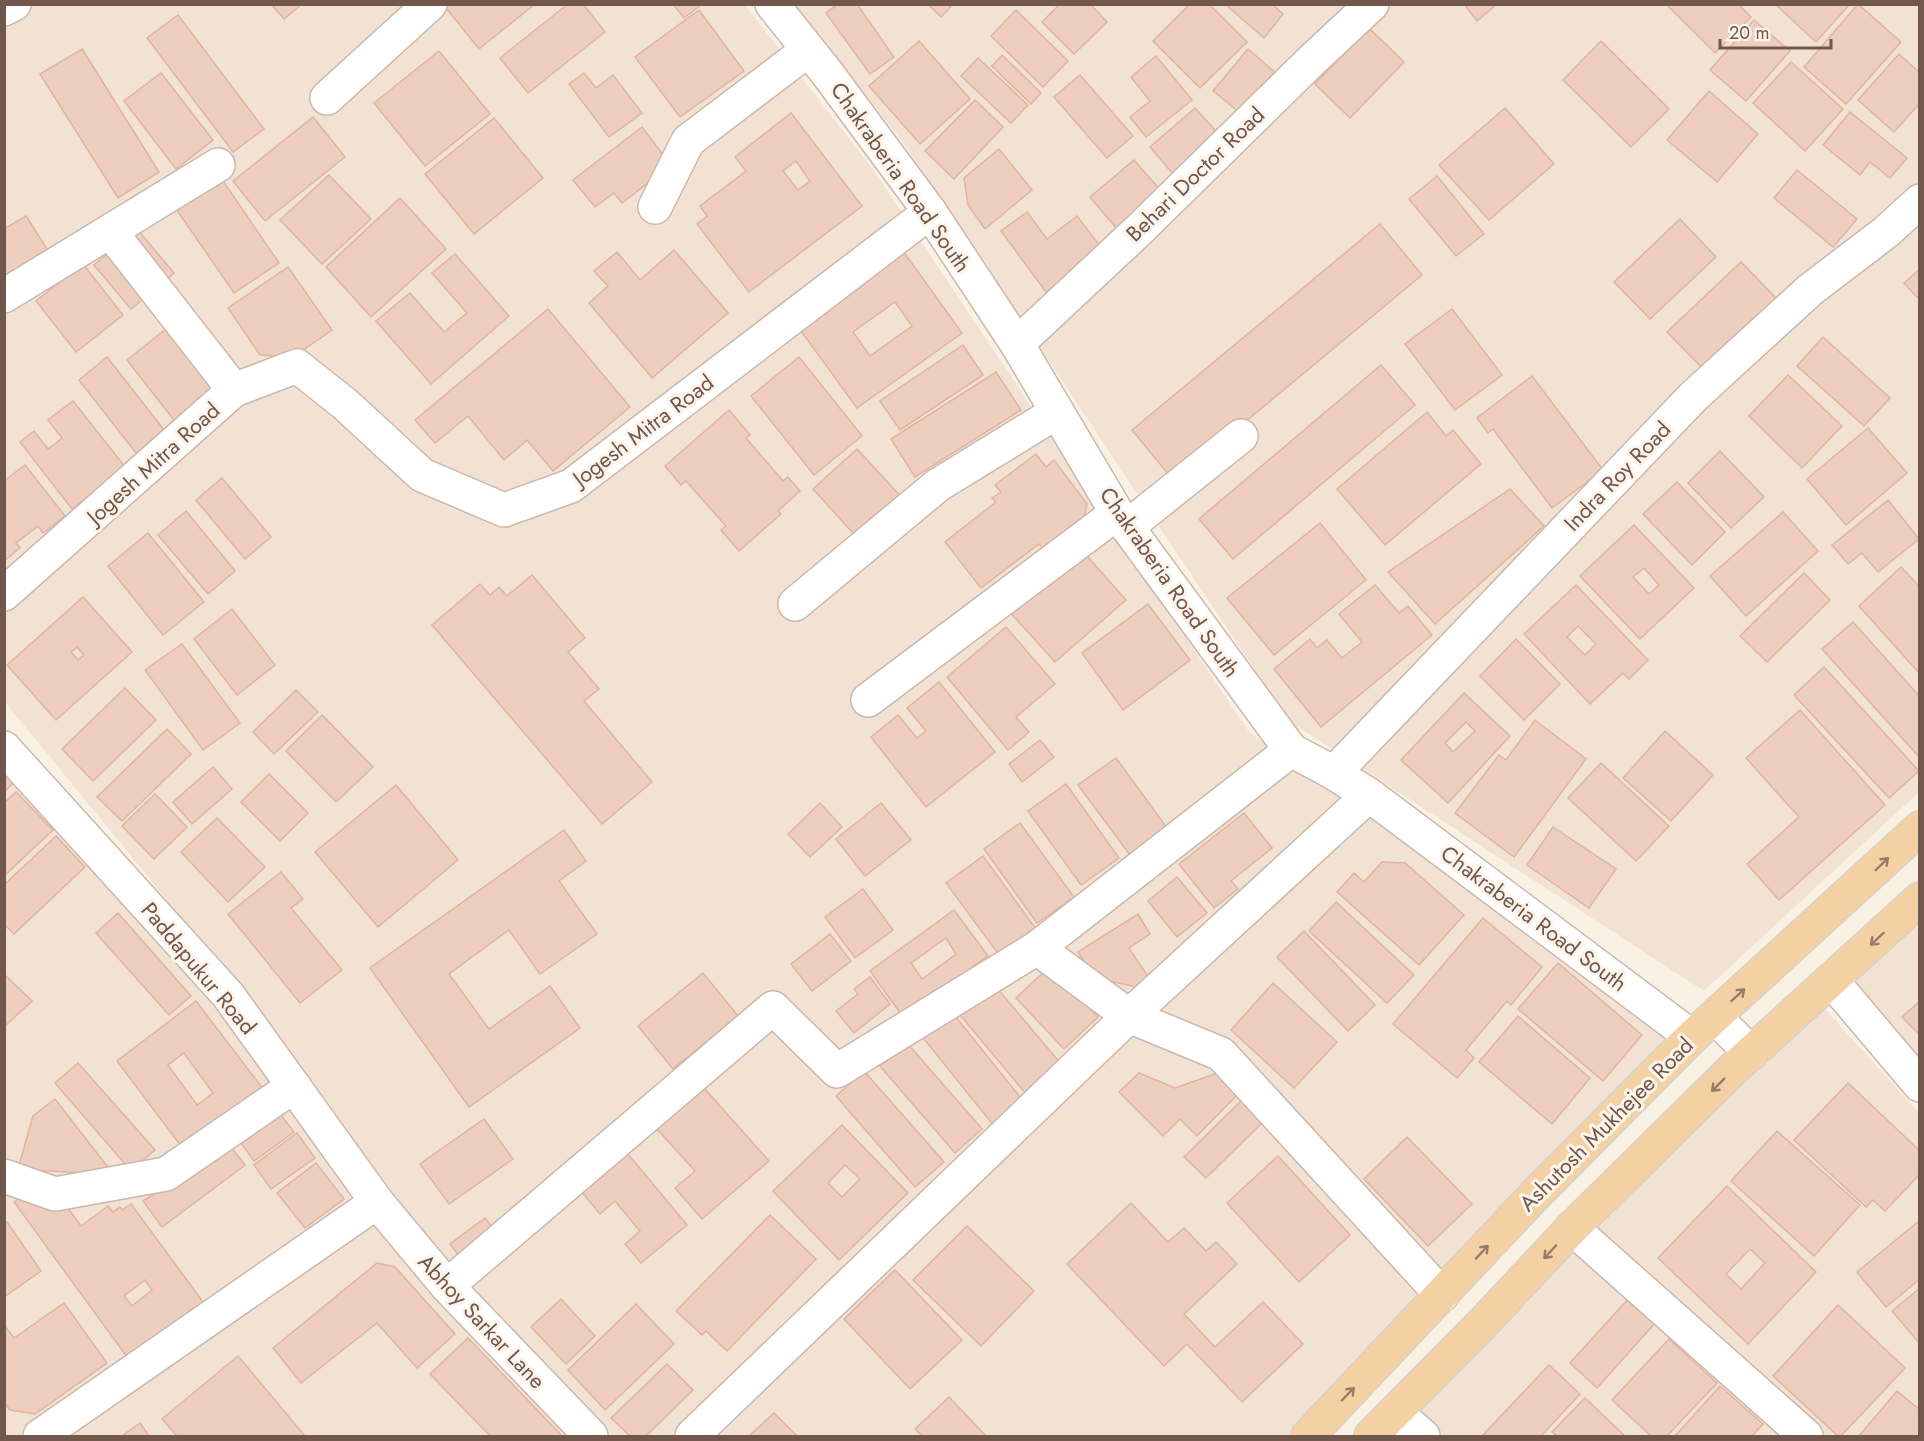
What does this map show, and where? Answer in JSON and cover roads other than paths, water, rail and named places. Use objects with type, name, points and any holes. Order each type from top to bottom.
[{"type":"main road","name":"Ashutosh Mukhejee Road","points":[[1308,1437],[1536,1194],[1704,1027],[1920,828]]},
{"type":"main road","points":[[1371,1437],[1572,1228],[1751,1053],[1920,899]]},
{"type":"street","points":[[4,9],[14,4]]},
{"type":"street","name":"Chakraberia Road South","points":[[772,4],[930,212],[1017,344],[1122,520],[1291,750],[1369,795],[1704,1027],[1751,1053]]},
{"type":"street","name":"Behari Doctor Road","points":[[1017,344],[1140,229],[1372,4]]},
{"type":"street","points":[[327,98],[426,6]]},
{"type":"street","points":[[655,207],[688,141],[808,50]]},
{"type":"street","points":[[4,296],[218,165]]},
{"type":"street","name":"Indra Roy Road","points":[[1334,773],[1693,397],[1810,290],[1886,232],[1920,201]]},
{"type":"street","name":"Jogesh Mitra Road","points":[[4,594],[234,390],[297,366],[345,404],[422,475],[504,510],[571,486],[930,212]]},
{"type":"street","points":[[110,231],[234,390]]},
{"type":"street","points":[[795,604],[938,484],[1057,412]]},
{"type":"street","points":[[868,700],[1241,436]]},
{"type":"street","name":"Paddapukur Road","points":[[4,748],[228,995],[377,1202]]},
{"type":"street","points":[[447,1286],[773,1008],[837,1071],[1037,948],[1291,750]]},
{"type":"street","points":[[692,1437],[1129,1016],[1369,795]]},
{"type":"street","points":[[1037,948],[1129,1016],[1221,1054],[1442,1296]]},
{"type":"street","points":[[1832,981],[1920,1084]]},
{"type":"street","points":[[4,1176],[55,1194],[166,1174],[294,1086]]},
{"type":"street","points":[[40,1437],[377,1202]]},
{"type":"street","name":"Abhoy Sarkar Lane","points":[[377,1202],[447,1286],[591,1437]]},
{"type":"street","points":[[1572,1228],[1806,1437]]},
{"type":"street","points":[[1395,1412],[1423,1437]]}]
